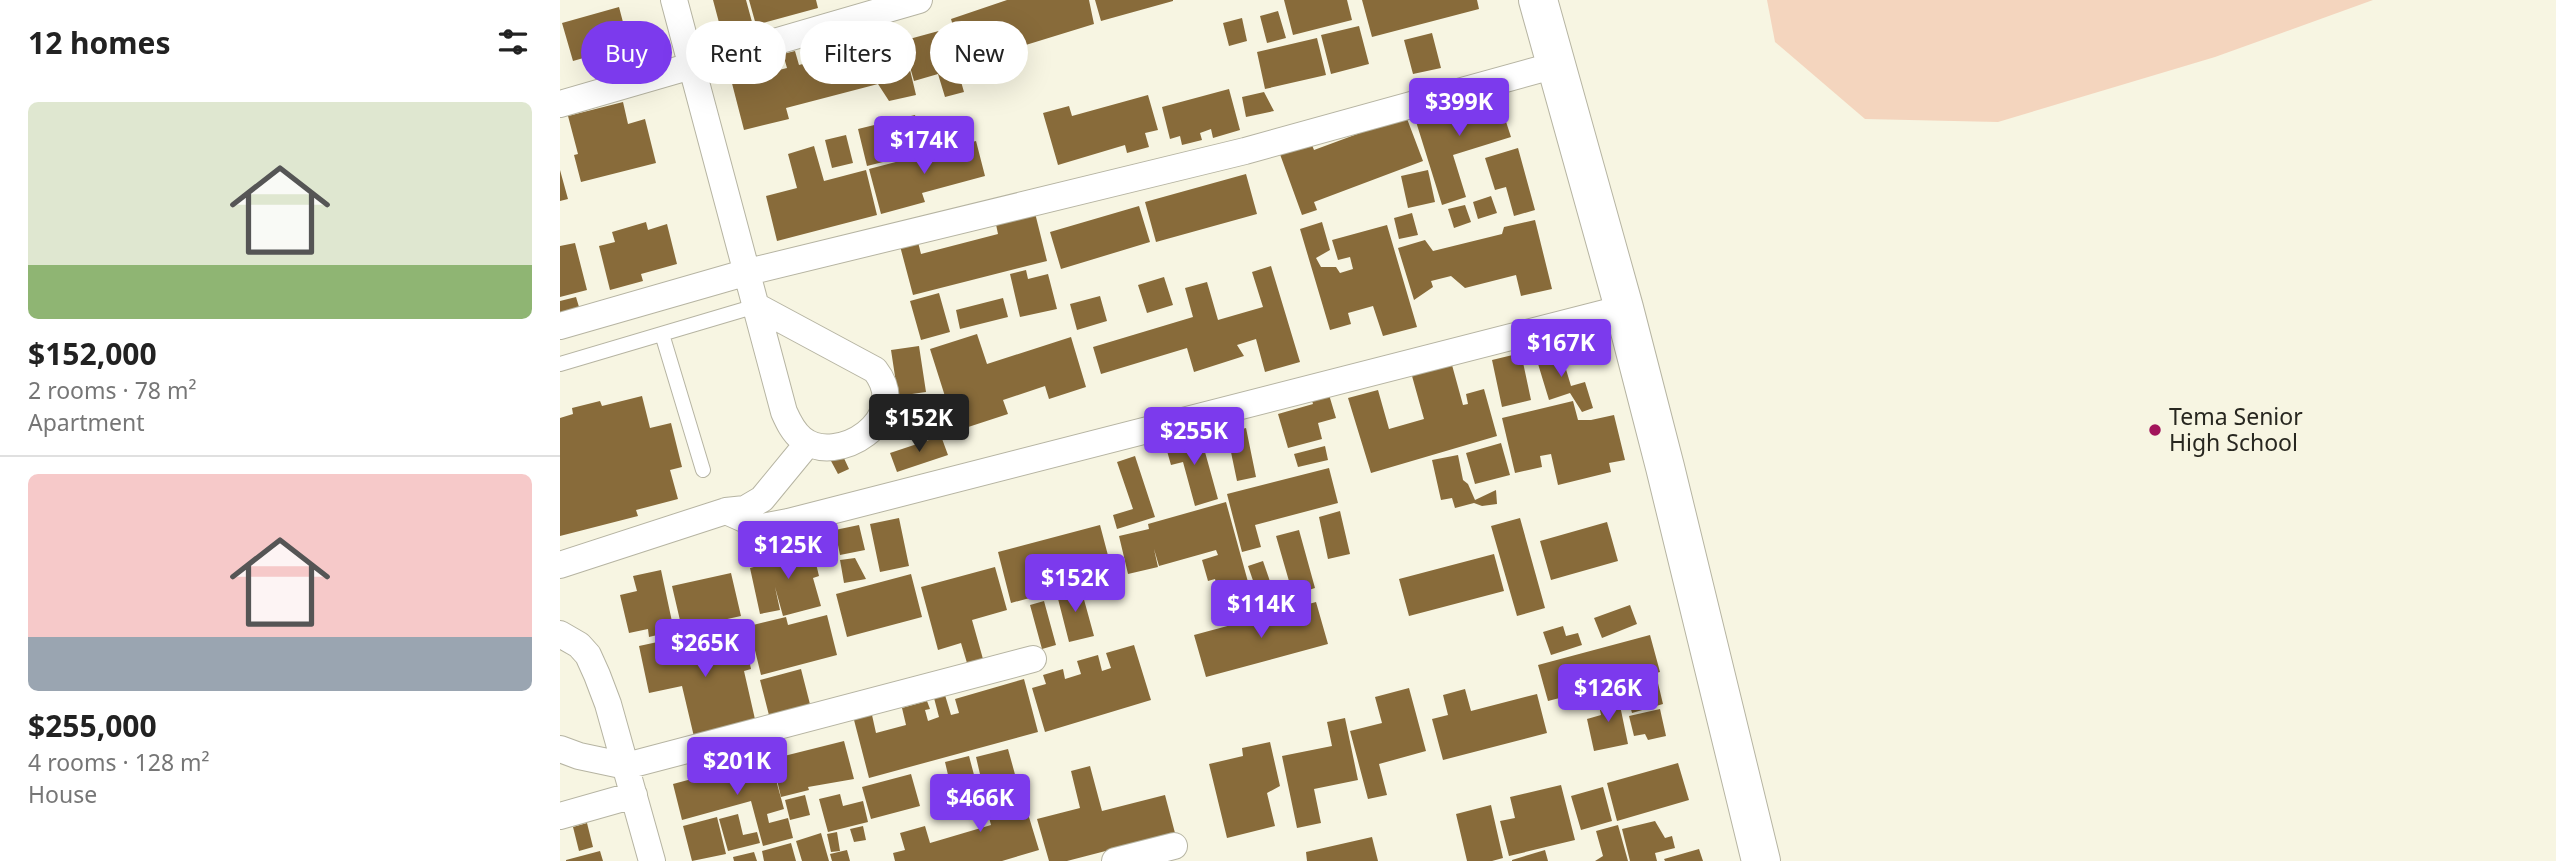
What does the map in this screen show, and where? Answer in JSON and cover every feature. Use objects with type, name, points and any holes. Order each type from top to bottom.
[{"type":"street","points":[[674,0],[686,43]]},
{"type":"street","points":[[786,38],[919,0]]},
{"type":"street","points":[[1538,0],[1624,308],[1761,861]]},
{"type":"street","points":[[560,326],[748,271],[1245,151],[1556,65]]},
{"type":"street","points":[[560,104],[686,67]]},
{"type":"street","points":[[697,84],[784,412],[800,438],[824,447],[834,446],[870,431],[883,415],[886,399],[885,386],[875,370],[756,306]]},
{"type":"street","points":[[726,511],[762,527],[788,522],[1624,308]]},
{"type":"street","points":[[560,565],[726,511],[745,509],[762,499],[808,443]]},
{"type":"street","points":[[560,635],[565,635],[588,655],[608,704],[652,861]]},
{"type":"street","points":[[560,748],[579,756],[626,766],[1033,659]]},
{"type":"street","points":[[560,816],[634,795]]},
{"type":"street","points":[[1115,861],[1174,846]]},
{"type":"lane","points":[[560,364],[756,306]]},
{"type":"lane","points":[[662,334],[703,470]]},
{"type":"shaded area","points":[[1767,0],[2373,0],[2215,57],[1998,122],[1865,119],[1775,42]]},
{"type":"building","points":[[713,0],[746,0],[752,21],[719,21]]},
{"type":"building","points":[[749,0],[816,0],[818,8],[771,21],[755,21]]},
{"type":"building","points":[[1007,0],[1089,0],[1094,24],[1028,44],[1028,21],[951,19]]},
{"type":"building","points":[[1095,0],[1173,0],[1173,1],[1101,21]]},
{"type":"building","points":[[1284,0],[1347,0],[1352,20],[1293,35]]},
{"type":"building","points":[[1362,0],[1477,0],[1479,9],[1372,37]]},
{"type":"building","points":[[619,7],[623,21],[581,21],[581,59],[573,61],[562,23]]},
{"type":"building","points":[[1278,11],[1286,38],[1267,43],[1260,16]]},
{"type":"building","points":[[1242,18],[1247,41],[1229,46],[1223,23]]},
{"type":"building","points":[[1359,26],[1369,64],[1331,74],[1321,35]]},
{"type":"building","points":[[930,33],[930,76],[916,80],[916,37]]},
{"type":"building","points":[[1432,33],[1441,68],[1413,74],[1404,40]]},
{"type":"building","points":[[1317,38],[1326,75],[1265,89],[1257,52]]},
{"type":"building","points":[[795,51],[800,84],[878,84],[786,108],[789,119],[744,130],[732,84],[786,84],[786,53]]},
{"type":"building","points":[[878,84],[913,84],[916,95],[889,101]]},
{"type":"building","points":[[941,84],[962,84],[964,92],[945,97]]},
{"type":"building","points":[[1229,89],[1240,130],[1213,138],[1211,129],[1200,133],[1202,140],[1182,145],[1180,136],[1170,139],[1162,107]]},
{"type":"building","points":[[1496,91],[1511,137],[1453,155],[1466,197],[1442,205],[1413,112],[1446,102],[1452,119],[1462,116],[1458,103]]},
{"type":"building","points":[[1264,92],[1274,111],[1246,117],[1242,97]]},
{"type":"building","points":[[1148,95],[1158,130],[1145,133],[1149,147],[1127,153],[1125,145],[1058,165],[1043,113],[1069,106],[1072,116]]},
{"type":"building","points":[[623,102],[628,124],[645,119],[656,163],[581,182],[574,155],[578,154],[568,116]]},
{"type":"building","points":[[915,115],[918,128],[925,126],[928,139],[897,147],[899,158],[867,166],[858,129]]},
{"type":"building","points":[[1406,116],[1423,161],[1314,202],[1317,210],[1302,215],[1277,146],[1308,135],[1314,150]]},
{"type":"building","points":[[846,135],[853,163],[832,168],[825,140]]},
{"type":"building","points":[[976,141],[985,176],[922,193],[925,202],[881,214],[869,169]]},
{"type":"building","points":[[814,146],[824,181],[866,170],[877,215],[777,241],[766,196],[797,188],[788,154]]},
{"type":"building","points":[[1518,148],[1535,210],[1514,216],[1506,187],[1495,190],[1485,158]]},
{"type":"building","points":[[560,170],[568,199],[560,201]]},
{"type":"building","points":[[1428,170],[1435,202],[1408,208],[1401,176]]},
{"type":"building","points":[[1246,174],[1257,214],[1156,242],[1145,202]]},
{"type":"building","points":[[1491,196],[1497,213],[1478,219],[1473,202]]},
{"type":"building","points":[[1033,205],[1047,261],[913,295],[900,246],[918,242],[921,254],[998,234],[994,215]]},
{"type":"building","points":[[1465,205],[1471,222],[1454,228],[1448,209]]},
{"type":"building","points":[[1139,206],[1150,242],[1061,269],[1050,232]]},
{"type":"building","points":[[1412,213],[1418,235],[1399,239],[1394,218]]},
{"type":"building","points":[[1535,220],[1552,289],[1521,296],[1516,275],[1465,288],[1451,276],[1431,281],[1433,287],[1414,300],[1398,248],[1425,240],[1433,251],[1502,234],[1504,227]]},
{"type":"building","points":[[646,222],[648,230],[667,224],[677,264],[641,274],[643,281],[610,290],[599,246],[615,242],[612,232]]},
{"type":"building","points":[[1322,222],[1330,250],[1316,258],[1321,267],[1336,267],[1340,273],[1353,269],[1350,257],[1338,260],[1332,240],[1387,225],[1417,327],[1383,336],[1373,306],[1348,313],[1351,324],[1330,330],[1300,229]]},
{"type":"building","points":[[575,243],[587,290],[560,297],[560,246]]},
{"type":"building","points":[[1271,266],[1300,362],[1265,372],[1256,339],[1237,345],[1244,356],[1194,372],[1187,348],[1101,374],[1093,347],[1193,317],[1185,288],[1207,282],[1218,320],[1263,307],[1252,272]]},
{"type":"building","points":[[1026,270],[1028,279],[1048,274],[1057,309],[1020,317],[1010,274]]},
{"type":"building","points":[[1164,277],[1173,305],[1147,313],[1138,285]]},
{"type":"building","points":[[939,293],[950,332],[921,340],[910,301]]},
{"type":"building","points":[[1100,296],[1107,321],[1077,330],[1070,304]]},
{"type":"building","points":[[576,297],[579,307],[560,313],[560,301]]},
{"type":"building","points":[[1003,298],[1008,317],[960,329],[956,310]]},
{"type":"building","points":[[977,334],[987,364],[1071,337],[1086,387],[1049,399],[1045,386],[1003,400],[1008,414],[956,431],[930,349]]},
{"type":"building","points":[[919,346],[926,392],[898,396],[891,350]]},
{"type":"building","points":[[1559,346],[1571,386],[1585,382],[1593,408],[1582,412],[1570,393],[1549,400],[1535,354]]},
{"type":"building","points":[[1521,353],[1531,400],[1502,407],[1492,360]]},
{"type":"building","points":[[1452,365],[1463,405],[1468,404],[1466,394],[1484,389],[1497,436],[1371,473],[1348,398],[1378,390],[1389,429],[1424,419],[1412,376]]},
{"type":"building","points":[[1327,388],[1336,418],[1318,423],[1322,439],[1288,448],[1278,414],[1313,404],[1310,394]]},
{"type":"building","points":[[642,396],[650,428],[671,423],[682,467],[670,470],[678,499],[636,510],[638,516],[560,536],[560,418],[573,414],[572,408],[600,401],[602,406]]},
{"type":"building","points":[[1573,401],[1578,420],[1614,415],[1625,460],[1609,463],[1611,472],[1558,485],[1551,454],[1540,456],[1542,467],[1515,473],[1502,418]]},
{"type":"building","points":[[1246,428],[1256,477],[1237,481],[1227,433]]},
{"type":"building","points":[[1200,434],[1218,499],[1195,506],[1183,462],[1171,465],[1165,444]]},
{"type":"building","points":[[941,436],[948,455],[897,472],[890,453]]},
{"type":"building","points":[[1501,443],[1510,475],[1475,484],[1466,453]]},
{"type":"building","points":[[1325,446],[1328,460],[1298,467],[1294,454]]},
{"type":"building","points":[[1458,455],[1463,480],[1468,484],[1475,500],[1496,490],[1497,504],[1482,506],[1474,503],[1455,508],[1452,498],[1441,500],[1432,460]]},
{"type":"building","points":[[843,456],[849,469],[838,474],[831,461]]},
{"type":"building","points":[[1135,456],[1155,517],[1117,529],[1113,515],[1133,509],[1117,462]]},
{"type":"building","points":[[1329,468],[1338,503],[1255,525],[1261,547],[1242,552],[1227,494]]},
{"type":"building","points":[[1226,502],[1253,600],[1223,608],[1215,579],[1208,581],[1202,560],[1218,555],[1216,550],[1159,566],[1154,549],[1158,567],[1128,574],[1119,536],[1149,529],[1148,524]]},
{"type":"building","points":[[1340,511],[1350,554],[1328,559],[1319,517]]},
{"type":"building","points":[[899,518],[909,566],[880,572],[870,524]]},
{"type":"building","points":[[1520,518],[1545,608],[1517,616],[1491,526]]},
{"type":"building","points":[[1607,522],[1618,561],[1551,580],[1540,541]]},
{"type":"building","points":[[859,525],[865,550],[840,555],[835,530]]},
{"type":"building","points":[[1100,525],[1110,563],[1045,580],[1048,593],[1011,603],[998,552]]},
{"type":"building","points":[[1299,530],[1315,588],[1293,595],[1276,536]]},
{"type":"building","points":[[810,539],[819,576],[813,578],[821,606],[783,616],[775,587],[780,610],[760,614],[750,568],[782,563],[778,547]]},
{"type":"building","points":[[1494,554],[1504,591],[1409,616],[1399,579]]},
{"type":"building","points":[[855,558],[866,579],[844,583],[840,560]]},
{"type":"building","points":[[1263,561],[1274,593],[1259,598],[1248,566]]},
{"type":"building","points":[[995,567],[1007,610],[972,620],[983,659],[967,663],[961,643],[938,650],[921,587]]},
{"type":"building","points":[[661,570],[674,631],[649,637],[648,629],[629,633],[620,595],[637,591],[633,576]]},
{"type":"building","points":[[731,573],[741,616],[682,629],[672,586]]},
{"type":"building","points":[[911,574],[922,617],[847,637],[836,594]]},
{"type":"building","points":[[1080,585],[1094,636],[1069,642],[1056,591]]},
{"type":"building","points":[[1044,601],[1056,645],[1042,649],[1030,605]]},
{"type":"building","points":[[1316,602],[1328,644],[1206,677],[1194,635]]},
{"type":"building","points":[[1630,605],[1637,624],[1602,638],[1594,618]]},
{"type":"building","points":[[827,615],[837,655],[761,675],[749,626],[786,617],[788,625]]},
{"type":"building","points":[[741,624],[751,669],[744,671],[757,728],[695,741],[682,686],[649,693],[639,646]]},
{"type":"building","points":[[1563,626],[1566,636],[1578,633],[1582,645],[1551,655],[1543,632]]},
{"type":"building","points":[[1650,635],[1660,672],[1548,701],[1538,665]]},
{"type":"building","points":[[1134,645],[1151,700],[1045,732],[1032,688],[1046,684],[1043,675],[1063,669],[1065,679],[1081,674],[1077,661],[1098,655],[1102,671],[1111,668],[1106,653]]},
{"type":"building","points":[[801,669],[813,716],[772,727],[760,680]]},
{"type":"building","points":[[1024,679],[1038,732],[869,778],[854,720],[872,715],[876,733],[906,725],[902,708],[927,701],[930,709],[925,710],[928,721],[939,717],[934,698],[945,695],[951,715],[959,713],[955,699]]},
{"type":"building","points":[[1657,679],[1663,704],[1632,713],[1625,688]]},
{"type":"building","points":[[1409,688],[1426,751],[1379,764],[1387,795],[1368,799],[1350,731],[1382,723],[1375,697]]},
{"type":"building","points":[[1465,689],[1471,711],[1537,694],[1547,733],[1443,760],[1432,719],[1448,715],[1443,695]]},
{"type":"building","points":[[1617,691],[1628,744],[1594,751],[1587,719],[1601,715],[1597,695]]},
{"type":"building","points":[[1660,709],[1666,736],[1648,740],[1645,734],[1634,736],[1629,716]]},
{"type":"building","points":[[1345,718],[1358,780],[1314,789],[1321,823],[1297,828],[1282,756],[1332,746],[1327,722]]},
{"type":"building","points":[[844,741],[854,779],[808,787],[809,790],[781,797],[772,759]]},
{"type":"building","points":[[1270,742],[1280,786],[1267,793],[1275,826],[1227,838],[1209,764],[1243,756],[1242,748]]},
{"type":"building","points":[[1008,749],[1016,778],[983,787],[976,757]]},
{"type":"building","points":[[969,756],[977,786],[952,792],[945,762]]},
{"type":"building","points":[[770,758],[784,809],[767,814],[769,823],[788,818],[793,838],[763,846],[751,801],[682,820],[673,784]]},
{"type":"building","points":[[1678,763],[1689,800],[1617,821],[1607,783]]},
{"type":"building","points":[[1090,766],[1102,811],[1165,795],[1175,833],[1067,861],[1049,861],[1037,819],[1080,808],[1071,771]]},
{"type":"building","points":[[911,774],[920,806],[871,819],[862,787]]},
{"type":"building","points":[[1018,781],[1039,850],[1002,861],[895,861],[893,853],[905,850],[900,833],[925,826],[930,843],[991,825],[982,791]]},
{"type":"building","points":[[1561,785],[1575,840],[1509,856],[1500,821],[1515,818],[1510,797]]},
{"type":"building","points":[[1603,787],[1612,821],[1581,830],[1571,796]]},
{"type":"building","points":[[840,794],[843,806],[863,801],[868,822],[828,832],[819,799]]},
{"type":"building","points":[[805,795],[810,815],[790,820],[785,800]]},
{"type":"building","points":[[1491,805],[1503,858],[1467,861],[1456,814]]},
{"type":"building","points":[[738,814],[743,835],[757,832],[760,843],[728,851],[719,819]]},
{"type":"building","points":[[717,817],[726,854],[692,861],[683,826]]},
{"type":"building","points":[[1655,821],[1665,838],[1672,836],[1675,848],[1655,853],[1657,861],[1630,861],[1622,829]]},
{"type":"building","points":[[587,823],[593,847],[579,851],[573,827]]},
{"type":"building","points":[[1618,825],[1628,861],[1595,861],[1603,856],[1596,831]]},
{"type":"building","points":[[863,826],[866,840],[854,842],[850,829]]},
{"type":"building","points":[[837,832],[840,851],[831,852],[827,834]]},
{"type":"building","points":[[821,833],[829,861],[802,861],[796,841]]},
{"type":"building","points":[[1372,837],[1378,861],[1307,861],[1306,852]]},
{"type":"building","points":[[791,843],[796,861],[764,861],[762,851]]},
{"type":"building","points":[[1699,849],[1703,861],[1664,859]]},
{"type":"building","points":[[847,850],[850,861],[832,861],[830,854]]},
{"type":"building","points":[[1545,850],[1548,861],[1512,861],[1512,860]]},
{"type":"building","points":[[600,851],[603,861],[566,861],[566,860]]},
{"type":"building","points":[[754,852],[757,861],[734,861],[733,857]]},
{"type":"place","name":"Tema Senior High School","points":[[2155,430]]}]
